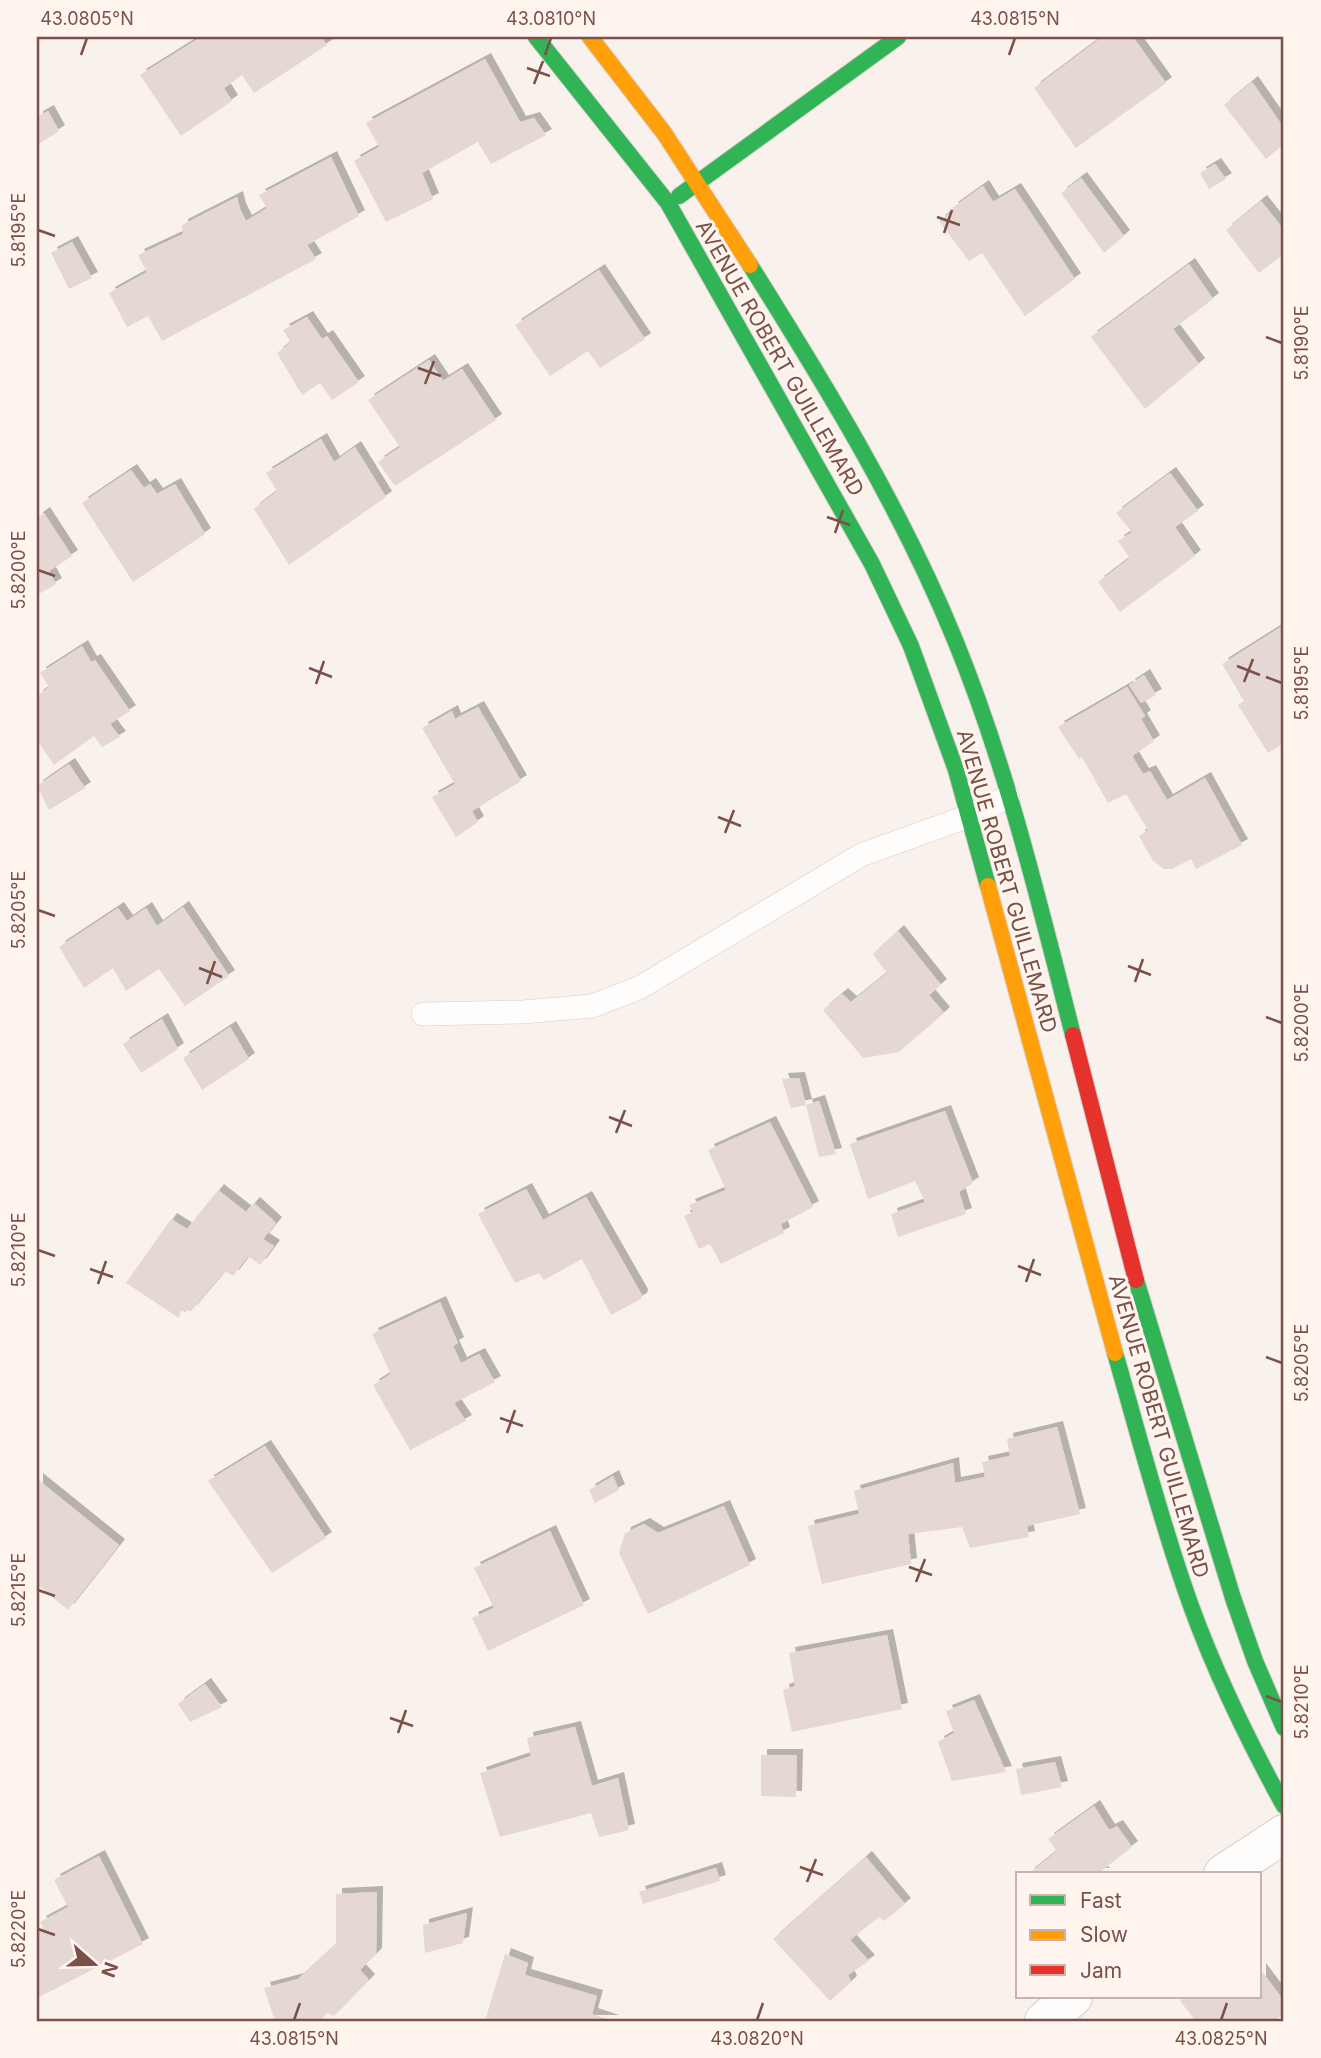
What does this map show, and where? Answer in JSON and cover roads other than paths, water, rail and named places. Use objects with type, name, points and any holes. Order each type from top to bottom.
[{"type":"main road","name":"AVENUE ROBERT GUILLEMARD","points":[[536,37],[668,204],[872,564],[911,646],[956,770],[1066,1169],[1092,1275],[1183,1584],[1219,1676],[1284,1806]]},
{"type":"main road","name":"AVENUE ROBERT GUILLEMARD","points":[[590,37],[620,72],[700,182],[853,432],[917,554],[951,627],[997,756],[1063,992],[1132,1265],[1225,1574],[1252,1656],[1284,1728]]},
{"type":"main road","points":[[668,204],[898,37]]},
{"type":"street","points":[[1226,1872],[1284,1834]]},
{"type":"street","points":[[1044,2021],[1072,1998]]},
{"type":"lane","points":[[423,1014],[523,1012],[592,1006],[639,988],[861,855],[969,816],[1008,797]]}]
